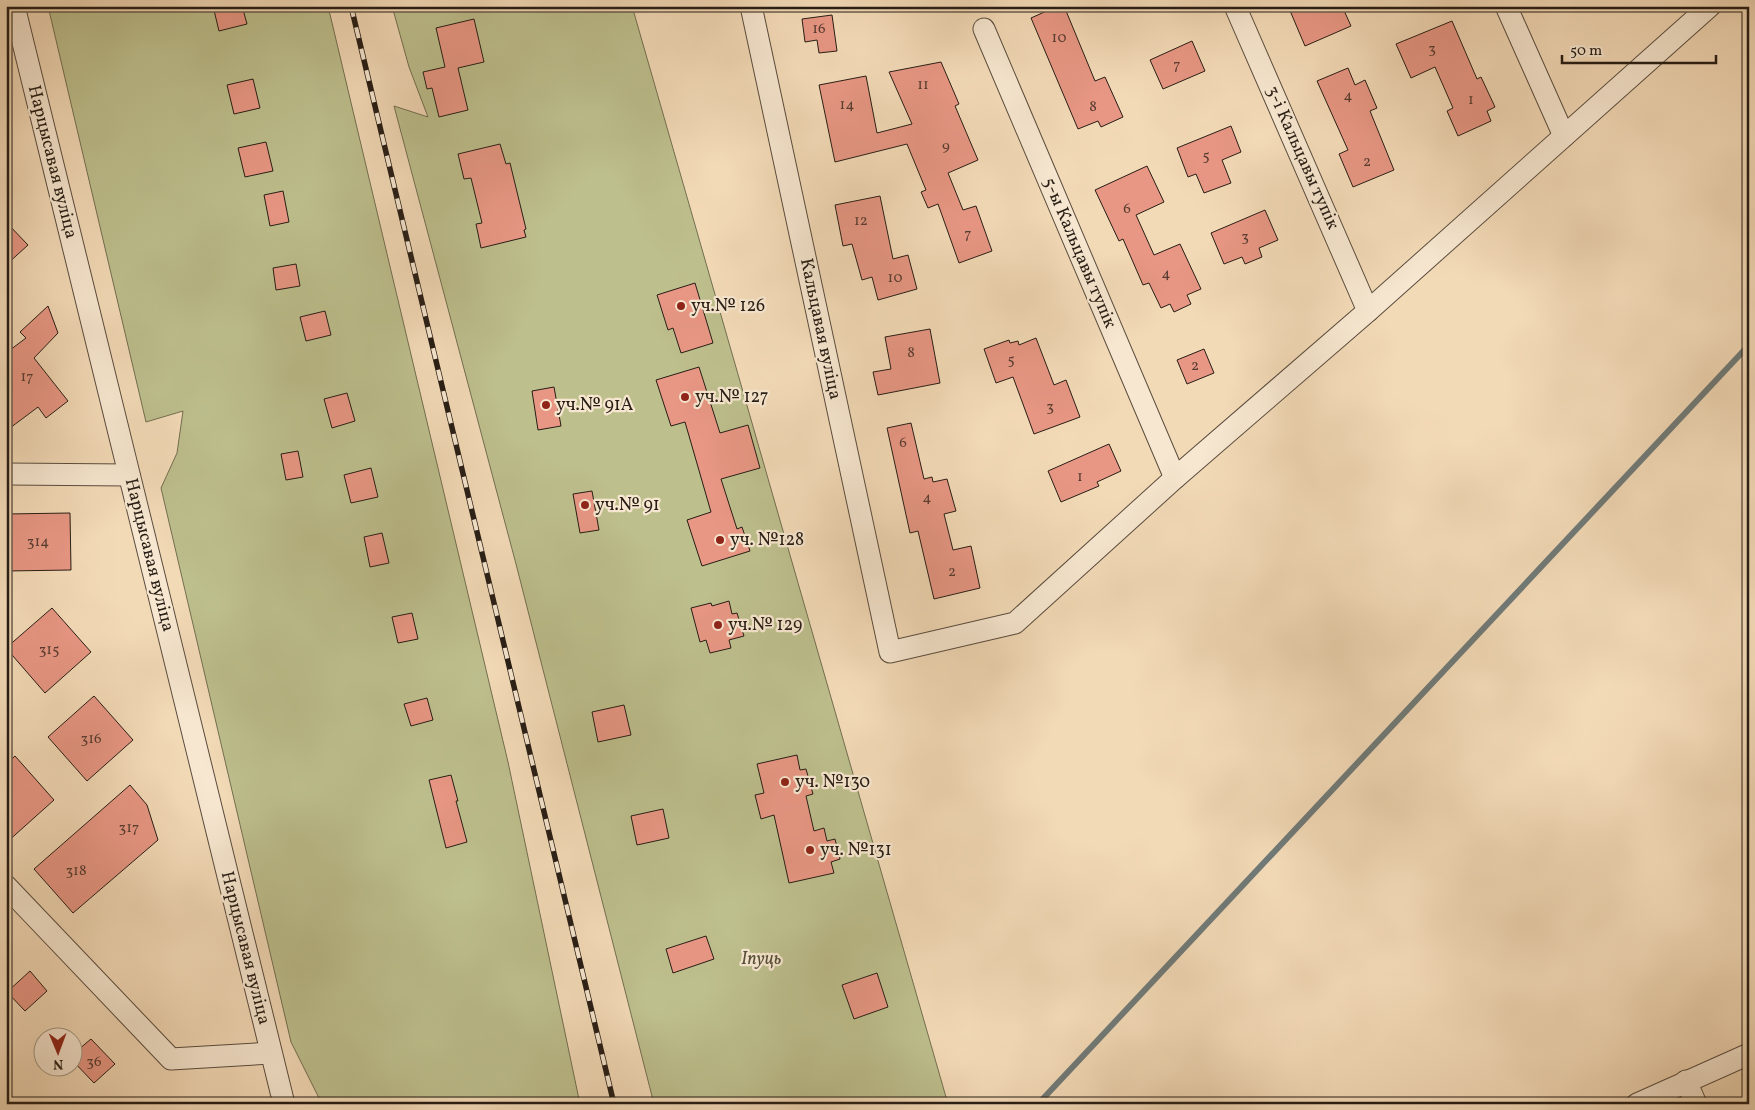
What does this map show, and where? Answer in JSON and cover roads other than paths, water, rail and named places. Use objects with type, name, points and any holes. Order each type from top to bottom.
[{"type":"street","name":"Нарцысавая вуліца","points":[[14,6],[284,1104]]},
{"type":"street","name":"Кальцавая вуліца","points":[[751,6],[890,652],[1014,623],[1175,478]]},
{"type":"street","name":"3-і Кальцавы тупік","points":[[1235,6],[1368,311]]},
{"type":"street","points":[[1506,6],[1564,136]]},
{"type":"street","points":[[1175,478],[1368,311],[1710,6]]},
{"type":"street","name":"5-ы Кальцавы тупік","points":[[984,28],[1175,478]]},
{"type":"street","points":[[6,474],[129,475]]},
{"type":"street","points":[[6,886],[171,1059],[271,1054]]},
{"type":"street","points":[[1637,1104],[1749,1054]]},
{"type":"street","points":[[1686,1081],[1696,1104]]},
{"type":"waterway","points":[[1038,1104],[1749,345]]},
{"type":"railway","points":[[351,6],[614,1104]]},
{"type":"place","name":"уч.№ 126","points":[[681,306]]},
{"type":"place","name":"уч.№ 127","points":[[685,397]]},
{"type":"place","name":"уч.№ 91А","points":[[546,405]]},
{"type":"place","name":"уч.№ 91","points":[[585,505]]},
{"type":"place","name":"уч. №128","points":[[720,540]]},
{"type":"place","name":"уч.№ 129","points":[[718,625]]},
{"type":"place","name":"уч. №130","points":[[785,782]]},
{"type":"place","name":"уч. №131","points":[[810,850]]},
{"type":"park label","name":"Іпуць","points":[[761,959]]}]
